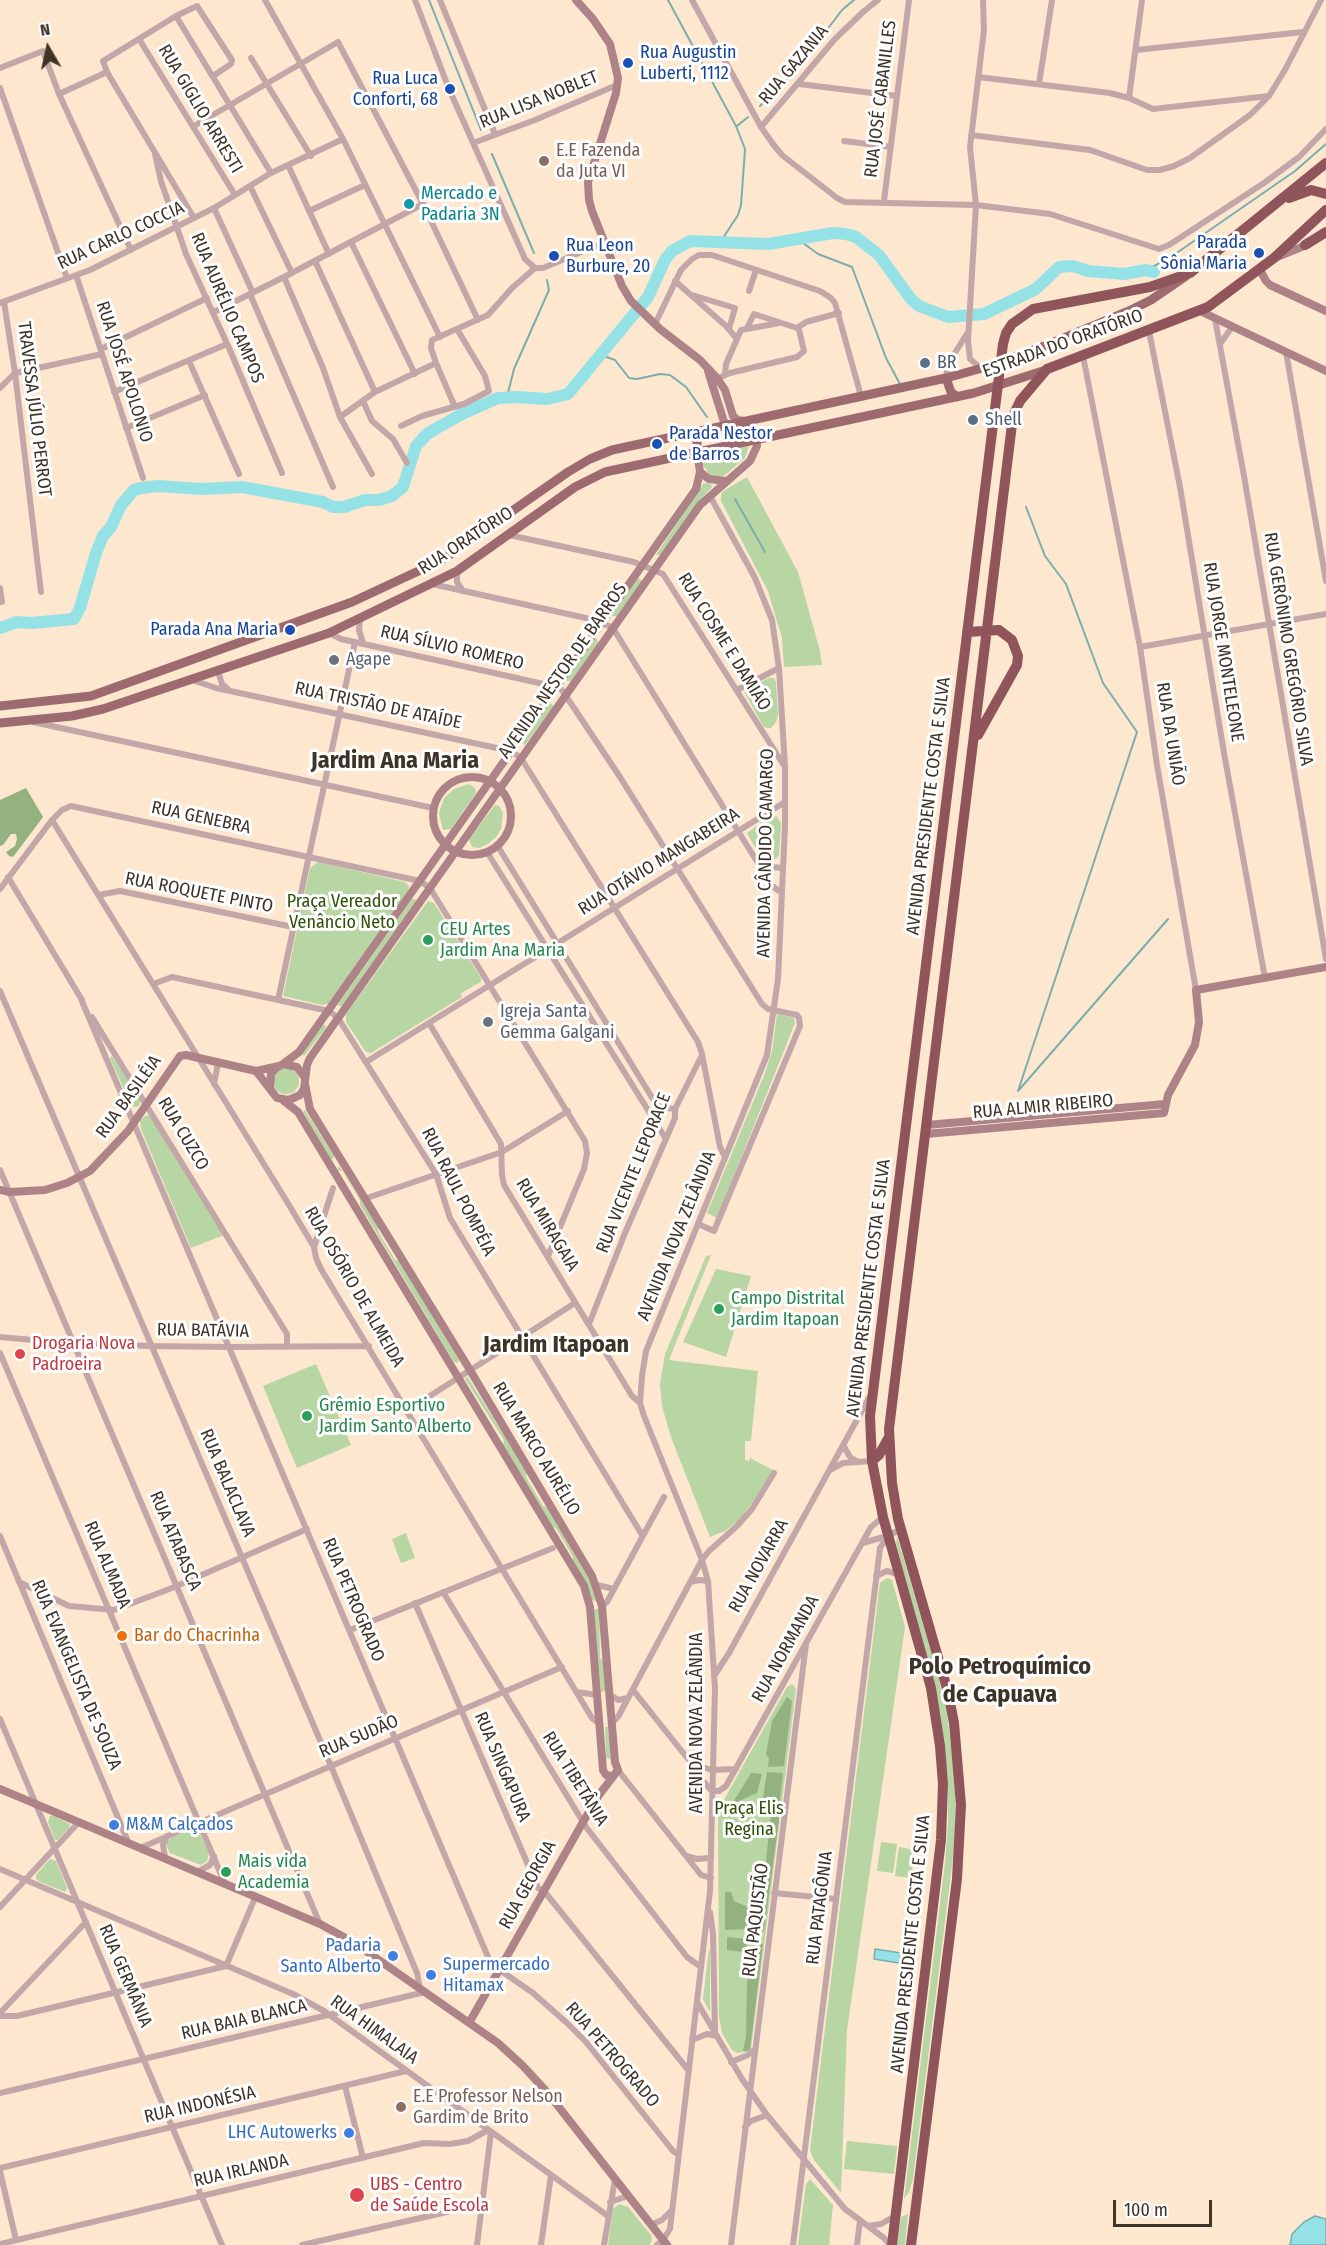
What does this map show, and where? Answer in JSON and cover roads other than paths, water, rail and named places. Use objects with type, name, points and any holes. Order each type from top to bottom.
[{"type":"highway","points":[[1279,203],[1326,163]]},
{"type":"highway","points":[[1313,175],[1326,175]]},
{"type":"highway","points":[[1279,203],[1311,190],[1326,194]]},
{"type":"highway","name":"AVENIDA PRESIDENTE COSTA E SILVA","points":[[891,2245],[940,1852],[943,1803],[940,1746],[933,1696],[883,1517],[872,1461],[870,1427],[872,1393],[1000,362],[1006,333],[1017,319],[1033,309],[1150,287],[1190,273],[1279,203]]},
{"type":"highway","name":"ESTRADA DO ORATÓRIO","points":[[1047,369],[1200,311],[1218,301],[1260,270],[1326,210]]},
{"type":"highway","points":[[1305,246],[1326,232]]},
{"type":"highway","name":"AVENIDA PRESIDENTE COSTA E SILVA","points":[[911,2245],[957,1879],[961,1805],[954,1723],[948,1692],[901,1529],[892,1483],[889,1437],[1014,411],[1047,369]]},
{"type":"highway","points":[[967,632],[987,629],[999,630],[1008,635],[1015,644],[1018,661],[973,743]]},
{"type":"highway","points":[[872,1461],[879,1455],[889,1437]]},
{"type":"highway","points":[[896,2215],[916,2199]]},
{"type":"main road","name":"ESTRADA DO ORATÓRIO","points":[[902,387],[946,378],[1000,362],[1129,311],[1151,300],[1190,273]]},
{"type":"main road","name":"ESTRADA DO ORATÓRIO","points":[[916,406],[998,387],[1047,369]]},
{"type":"main road","points":[[946,378],[951,392],[957,398]]},
{"type":"main road","name":"RUA ORATÓRIO","points":[[0,706],[91,696],[352,602],[452,554],[568,472],[590,459],[622,446],[902,387]]},
{"type":"main road","name":"RUA ORATÓRIO","points":[[0,723],[92,712],[329,633],[457,571],[509,535],[527,528],[575,487],[595,477],[623,468],[916,406]]},
{"type":"main road","points":[[741,421],[750,426],[757,440]]},
{"type":"main road","points":[[697,452],[697,438],[706,429]]},
{"type":"street","points":[[265,0],[343,139],[440,337]]},
{"type":"street","points":[[415,0],[473,143],[525,259],[535,268]]},
{"type":"street","points":[[440,0],[495,134]]},
{"type":"street","points":[[576,0],[593,19],[610,44],[617,71],[616,93],[588,182],[589,200],[604,242],[622,286],[631,301],[718,378],[734,416],[741,421]]},
{"type":"street","points":[[692,0],[761,127],[782,155],[837,198],[850,202],[884,201],[976,205],[1050,214],[1159,249],[1169,245],[1299,158],[1326,129]]},
{"type":"street","name":"RUA GAZANIA","points":[[761,127],[834,40],[862,12],[878,0]]},
{"type":"street","name":"RUA JOSÉ CABANILLES","points":[[884,201],[909,0]]},
{"type":"street","points":[[981,368],[973,363],[969,356],[968,328],[976,205],[971,161],[971,135],[984,30],[983,0]]},
{"type":"street","points":[[1039,84],[1052,0]]},
{"type":"street","points":[[1129,98],[1142,0]]},
{"type":"street","points":[[971,135],[1090,150],[1138,168],[1160,170],[1190,158],[1250,115],[1269,96],[1282,77],[1321,0]]},
{"type":"street","points":[[194,218],[107,72],[103,61],[176,16],[197,6],[232,60],[231,64],[213,76]]},
{"type":"street","points":[[176,16],[271,173]]},
{"type":"street","points":[[1136,50],[1304,32]]},
{"type":"street","name":"RUA GIGLIO ARRESTI","points":[[139,39],[235,195]]},
{"type":"street","points":[[194,126],[338,42],[423,204],[478,320]]},
{"type":"street","points":[[0,68],[43,51],[59,94],[131,250]]},
{"type":"street","points":[[251,58],[310,156]]},
{"type":"street","points":[[59,94],[107,72]]},
{"type":"street","points":[[978,77],[1110,93],[1160,109],[1269,96]]},
{"type":"street","points":[[799,84],[897,96]]},
{"type":"street","name":"RUA LISA NOBLET","points":[[473,143],[535,120],[617,85]]},
{"type":"street","points":[[0,88],[67,278]]},
{"type":"street","name":"RUA CARLO COCCIA","points":[[2,303],[76,275],[131,250],[214,208],[271,173],[343,139]]},
{"type":"street","points":[[843,141],[891,147]]},
{"type":"street","name":"RUA AURÉLIO CAMPOS","points":[[155,151],[158,171],[177,227],[282,473]]},
{"type":"street","points":[[288,165],[329,254]]},
{"type":"street","points":[[309,211],[365,184]]},
{"type":"street","points":[[249,186],[292,273]]},
{"type":"street","points":[[214,312],[423,204]]},
{"type":"street","name":"RUA AURÉLIO CAMPOS","points":[[214,208],[333,487]]},
{"type":"street","points":[[1274,258],[1326,237]]},
{"type":"street","points":[[351,242],[415,374]]},
{"type":"street","points":[[455,406],[437,366],[432,340],[490,313],[512,288],[535,268],[543,268],[604,242]]},
{"type":"street","points":[[655,324],[662,314],[681,270],[699,255],[712,255],[820,291],[831,298],[839,313],[861,396]]},
{"type":"street","points":[[315,261],[375,392]]},
{"type":"street","points":[[749,291],[756,270]]},
{"type":"street","points":[[1260,270],[1270,285],[1326,311]]},
{"type":"street","name":"RUA JOSÉ APOLONIO","points":[[76,275],[143,478]]},
{"type":"street","points":[[284,277],[323,368],[340,417],[372,474]]},
{"type":"street","points":[[675,281],[729,329],[737,339]]},
{"type":"street","points":[[691,295],[735,308],[729,329]]},
{"type":"street","points":[[0,388],[15,373],[102,351],[207,298]]},
{"type":"street","name":"TRAVESSA JÚLIO PERROT","points":[[2,303],[15,373],[41,592]]},
{"type":"street","points":[[1200,311],[1326,371]]},
{"type":"street","points":[[797,328],[806,322],[839,313]]},
{"type":"street","points":[[718,378],[802,354],[804,348],[797,328],[754,314],[747,328]]},
{"type":"street","name":"RUA GERÔNIMO GREGÓRIO SILVA","points":[[1215,319],[1326,959]]},
{"type":"street","points":[[725,425],[718,378],[741,330],[780,323]]},
{"type":"street","points":[[1220,345],[1232,327]]},
{"type":"street","points":[[946,378],[950,360],[968,328]]},
{"type":"street","points":[[401,426],[490,391],[457,329]]},
{"type":"street","name":"RUA JORGE MONTELEONE","points":[[1149,331],[1180,487],[1265,978]]},
{"type":"street","points":[[114,392],[227,344]]},
{"type":"street","points":[[1286,352],[1326,581]]},
{"type":"street","name":"RUA DA UNIÃO","points":[[1083,356],[1140,647],[1157,765],[1196,990],[1199,1022],[1194,1045],[1164,1108]]},
{"type":"street","points":[[189,360],[239,474]]},
{"type":"street","points":[[340,417],[375,392],[437,366]]},
{"type":"street","points":[[126,428],[205,395]]},
{"type":"street","points":[[363,401],[372,420],[393,439],[407,463]]},
{"type":"street","name":"AVENIDA NESTOR DE BARROS","points":[[305,1081],[308,1063],[338,1018],[521,758],[700,505],[750,461],[757,446],[757,440]]},
{"type":"street","points":[[697,452],[700,472],[709,479],[728,481]]},
{"type":"street","name":"AVENIDA NESTOR DE BARROS","points":[[281,1065],[297,1055],[445,846],[696,489],[700,472]]},
{"type":"street","name":"AVENIDA CÂNDIDO CAMARGO","points":[[710,496],[768,605],[775,633],[785,767],[785,802],[779,971],[774,1011]]},
{"type":"street","points":[[527,528],[533,540]]},
{"type":"street","points":[[509,535],[642,565],[654,570]]},
{"type":"street","name":"RUA COSME E DAMIÃO","points":[[654,570],[666,576],[785,767]]},
{"type":"street","points":[[457,571],[458,582],[464,591]]},
{"type":"street","points":[[432,584],[602,622],[613,628],[772,886],[782,893]]},
{"type":"street","points":[[0,588],[2,602]]},
{"type":"street","points":[[1140,647],[1326,614]]},
{"type":"street","points":[[278,1000],[340,713],[359,643],[360,619]]},
{"type":"street","name":"RUA SÍLVIO ROMERO","points":[[329,633],[341,639],[557,687],[566,695],[762,1004],[774,1011]]},
{"type":"street","points":[[737,690],[778,668]]},
{"type":"street","points":[[218,670],[222,684],[227,689]]},
{"type":"street","name":"RUA TRISTÃO DE ATAÍDE","points":[[191,680],[200,684],[511,751],[521,758]]},
{"type":"street","points":[[27,720],[434,808]]},
{"type":"street","name":"RUA COSME E DAMIÃO","points":[[765,735],[783,737]]},
{"type":"street","points":[[521,758],[696,1038],[702,1054],[720,1147],[725,1156]]},
{"type":"street","points":[[478,778],[490,781],[500,789],[508,802],[510,817],[507,832],[497,845],[487,852],[475,855],[456,852],[445,846],[434,828],[434,808],[442,791],[458,780],[478,778]]},
{"type":"street","name":"RUA OTÁVIO MANGABEIRA","points":[[366,1062],[785,802]]},
{"type":"street","name":"RUA GENEBRA","points":[[0,889],[52,819],[62,810],[75,806],[420,881],[430,888]]},
{"type":"street","name":"RUA OSÓRIO DE ALMEIDA","points":[[52,819],[314,1247],[318,1263],[592,1718],[600,1724]]},
{"type":"street","points":[[497,845],[656,1104],[660,1107],[675,1109]]},
{"type":"street","points":[[487,852],[666,1139]]},
{"type":"street","points":[[761,866],[783,868]]},
{"type":"street","name":"RUA CUZCO","points":[[8,877],[287,1334],[287,1347]]},
{"type":"street","points":[[430,888],[585,1141],[587,1158],[548,1256]]},
{"type":"street","name":"RUA ROQUETE PINTO","points":[[98,895],[120,891],[293,927]]},
{"type":"street","points":[[1196,990],[1326,967]]},
{"type":"street","points":[[153,984],[172,977],[328,1011],[338,1018]]},
{"type":"street","name":"RUA BALACLAVA","points":[[0,992],[331,1766],[423,1991]]},
{"type":"street","name":"RUA PETROGRADO","points":[[81,999],[489,1960],[499,1970],[539,1997],[586,2042],[673,2151],[679,2155]]},
{"type":"street","name":"AVENIDA NOVA ZELÂNDIA","points":[[662,2243],[670,2229],[709,1904],[714,1676],[708,1581],[702,1560],[640,1403],[646,1351],[725,1156],[764,1066],[774,1011],[797,1015],[800,1026],[714,1231],[698,1224]]},
{"type":"street","name":"RUA RAUL POMPÉIA","points":[[338,1018],[436,1174],[450,1218],[642,1535]]},
{"type":"street","name":"RUA MIRAGAIA","points":[[429,1023],[499,1140],[502,1152],[502,1181],[632,1395],[640,1403]]},
{"type":"street","points":[[183,1055],[186,1037]]},
{"type":"street","name":"RUA VICENTE LEPORACE","points":[[589,1324],[675,1118],[675,1109],[702,1054]]},
{"type":"street","name":"RUA BASILÉIA","points":[[0,1190],[10,1192],[45,1190],[81,1177],[99,1163],[134,1124],[176,1060],[183,1055],[256,1071],[281,1065]]},
{"type":"street","points":[[214,1085],[218,1063]]},
{"type":"street","points":[[256,1071],[270,1089],[281,1099],[297,1098],[303,1092],[305,1081],[297,1067],[281,1065],[273,1071],[269,1078],[270,1089]]},
{"type":"street","name":"RUA MARCO AURÉLIO","points":[[305,1081],[310,1109],[470,1370],[597,1586],[602,1606],[612,1722],[613,1771]]},
{"type":"street","name":"RUA MARCO AURÉLIO","points":[[281,1099],[298,1112],[333,1167],[581,1582],[590,1607],[600,1724],[613,1771]]},
{"type":"street","name":"RUA ALMIR RIBEIRO","points":[[927,1129],[1164,1108]]},
{"type":"street","points":[[364,1199],[502,1152],[568,1111]]},
{"type":"street","points":[[333,1167],[342,1162]]},
{"type":"street","name":"RUA ATABASCA","points":[[0,1170],[320,1924]]},
{"type":"street","points":[[314,1247],[333,1188]]},
{"type":"street","points":[[372,1211],[382,1193]]},
{"type":"street","points":[[303,1229],[320,1226]]},
{"type":"street","points":[[408,1410],[522,1337],[577,1305],[588,1308],[597,1305]]},
{"type":"street","name":"RUA BATÁVIA","points":[[0,1337],[152,1346],[369,1346]]},
{"type":"street","name":"RUA ALMADA","points":[[0,1353],[225,1884]]},
{"type":"street","name":"RUA NOVARRA","points":[[714,1676],[729,1653],[872,1393]]},
{"type":"street","points":[[843,1445],[850,1457],[859,1462]]},
{"type":"street","points":[[830,1470],[843,1463],[872,1461]]},
{"type":"street","points":[[600,1724],[612,1722],[618,1717],[702,1560],[752,1509],[774,1473]]},
{"type":"street","points":[[590,1607],[602,1606],[607,1602],[664,1497]]},
{"type":"street","name":"RUA NORMANDA","points":[[712,1791],[724,1788],[736,1769],[862,1544],[872,1527],[883,1517]]},
{"type":"street","points":[[19,1582],[69,1606],[110,1611],[142,1600],[307,1529]]},
{"type":"street","points":[[862,1544],[888,1536],[901,1529]]},
{"type":"street","name":"RUA EVANGELISTA DE SOUZA","points":[[0,1536],[129,1844]]},
{"type":"street","name":"RUA PATAGÔNIA","points":[[793,2245],[876,1576],[880,1548],[888,1536]]},
{"type":"street","points":[[350,1630],[553,1548]]},
{"type":"street","points":[[876,1576],[891,1571],[900,1575]]},
{"type":"street","points":[[690,1582],[708,1581]]},
{"type":"street","points":[[597,1586],[614,1589]]},
{"type":"street","name":"RUA TIBETÂNIA","points":[[443,1592],[582,1822],[687,1957],[701,1967]]},
{"type":"street","name":"RUA SINGAPURA","points":[[415,1603],[538,1888],[544,1891],[689,2072]]},
{"type":"street","name":"RUA PAQUISTÃO","points":[[731,2245],[806,1644]]},
{"type":"street","name":"RUA SUDÃO","points":[[140,1848],[562,1667]]},
{"type":"street","points":[[788,1676],[800,1687]]},
{"type":"street","points":[[633,1690],[692,1764],[693,1770],[712,1791]]},
{"type":"street","points":[[576,1691],[597,1695],[609,1694],[618,1700],[628,1698]]},
{"type":"street","name":"RUA GERMÂNIA","points":[[0,1719],[222,2245]]},
{"type":"street","points":[[692,1764],[712,1770],[736,1769]]},
{"type":"street","points":[[613,1771],[700,1875],[711,1878]]},
{"type":"street","name":"RUA GEORGIA","points":[[469,2023],[599,1795],[604,1781],[613,1771]]},
{"type":"street","points":[[0,1789],[320,1924],[353,1942],[504,2049],[535,2078],[651,2225],[662,2243]]},
{"type":"street","points":[[0,1907],[79,1822]]},
{"type":"street","points":[[113,1837],[121,1833],[122,1827]]},
{"type":"street","points":[[165,1858],[163,1845],[167,1836]]},
{"type":"street","points":[[197,1872],[210,1865],[214,1856]]},
{"type":"street","points":[[686,1856],[697,1859],[711,1858]]},
{"type":"street","name":"RUA HIMALAIA","points":[[0,1869],[301,1998],[330,2015],[608,2216]]},
{"type":"street","points":[[774,1893],[836,1899]]},
{"type":"street","points":[[0,2015],[17,2016],[226,1966],[255,1898]]},
{"type":"street","name":"AVENIDA NOVA ZELÂNDIA","points":[[709,1904],[713,1934],[716,2034]]},
{"type":"street","points":[[0,2015],[86,1922]]},
{"type":"street","name":"RUA BAIA BLANCA","points":[[0,2093],[423,1991]]},
{"type":"street","name":"AVENIDA NOVA ZELÂNDIA","points":[[697,2002],[749,2092],[766,2115],[845,2209],[891,2245]]},
{"type":"street","points":[[692,2040],[707,2034],[716,2034]]},
{"type":"street","points":[[732,2062],[755,2049]]},
{"type":"street","name":"RUA INDONÉSIA","points":[[0,2169],[406,2071]]},
{"type":"street","points":[[345,2086],[363,2158]]},
{"type":"street","points":[[745,2127],[750,2121],[766,2115]]},
{"type":"street","points":[[477,2245],[490,2131]]},
{"type":"street","name":"RUA IRLANDA","points":[[0,2244],[424,2143],[450,2144],[468,2141],[490,2131]]},
{"type":"street","points":[[0,2169],[16,2240]]},
{"type":"street","points":[[541,2245],[551,2175]]},
{"type":"street","points":[[604,2245],[615,2179]]},
{"type":"street","points":[[610,2202],[628,2196]]},
{"type":"street","points":[[302,2245],[482,2204]]},
{"type":"street","points":[[651,2225],[662,2220],[672,2211]]},
{"type":"street","points":[[867,2226],[881,2224],[896,2215]]},
{"type":"street","points":[[857,2245],[860,2221]]},
{"type":"water","points":[[875,1949],[901,1953],[899,1963],[874,1959]]},
{"type":"water","points":[[1315,2216],[1326,2219],[1326,2245],[1290,2245],[1292,2234],[1304,2222]]},
{"type":"waterway","points":[[429,0],[481,130]]},
{"type":"waterway","points":[[668,0],[736,126],[745,149],[741,205],[738,215],[721,241]]},
{"type":"waterway","points":[[760,106],[797,69],[842,10],[854,0]]},
{"type":"waterway","points":[[737,126],[748,117]]},
{"type":"waterway","points":[[1146,270],[1168,259],[1295,171],[1326,144]]},
{"type":"waterway","points":[[492,154],[534,253]]},
{"type":"waterway","points":[[0,628],[17,622],[74,619],[80,608],[103,536],[111,527],[121,505],[134,490],[158,486],[202,489],[242,487],[323,502],[333,507],[344,507],[365,500],[379,500],[392,496],[403,487],[416,446],[427,434],[437,428],[498,398],[547,399],[568,394],[648,297],[665,260],[672,251],[690,241],[768,244],[833,233],[846,234],[856,237],[879,255],[911,299],[919,306],[948,317],[984,314],[1036,289],[1059,267],[1073,266],[1088,271],[1124,274],[1146,270],[1154,272]]},
{"type":"waterway","points":[[799,240],[818,254],[852,267],[886,358],[900,384]]},
{"type":"waterway","points":[[507,397],[514,369],[549,290],[547,280]]},
{"type":"waterway","points":[[601,355],[615,360],[629,378],[670,375],[686,387],[707,417]]},
{"type":"waterway","points":[[735,499],[765,552]]},
{"type":"waterway","points":[[1026,507],[1045,556],[1066,584],[1103,683],[1137,732],[1018,1091],[1168,919]]},
{"type":"place","name":"Rua Augustin Luberti, 1112","points":[[628,63]]},
{"type":"place","name":"Rua Luca Conforti, 68","points":[[450,89]]},
{"type":"place","name":"E.E Fazenda da Juta VI","points":[[544,161]]},
{"type":"place","name":"Mercado e Padaria 3N","points":[[409,204]]},
{"type":"place","name":"Parada Sônia Maria","points":[[1259,253]]},
{"type":"place","name":"Rua Leon Burbure, 20","points":[[554,256]]},
{"type":"place","name":"BR","points":[[925,363]]},
{"type":"place","name":"Shell","points":[[973,420]]},
{"type":"place","name":"Parada Nestor de Barros","points":[[657,444]]},
{"type":"place","name":"Parada Ana Maria","points":[[290,630]]},
{"type":"place","name":"Agape","points":[[334,660]]},
{"type":"place","name":"CEU Artes Jardim Ana Maria","points":[[428,940]]},
{"type":"place","name":"Igreja Santa Gemma Galgani","points":[[488,1022]]},
{"type":"place","name":"Campo Distrital Jardim Itapoan","points":[[719,1309]]},
{"type":"place","name":"Drogaria Nova Padroeira","points":[[20,1354]]},
{"type":"place","name":"Grêmio Esportivo Jardim Santo Alberto","points":[[307,1416]]},
{"type":"place","name":"Bar do Chacrinha","points":[[122,1636]]},
{"type":"place","name":"M&M Calçados","points":[[114,1825]]},
{"type":"place","name":"Mais vida Academia","points":[[226,1872]]},
{"type":"place","name":"Padaria Santo Alberto","points":[[393,1956]]},
{"type":"place","name":"Supermercado Hitamax","points":[[431,1975]]},
{"type":"place","name":"E.E Professor Nelson Gardim de Brito","points":[[401,2107]]},
{"type":"place","name":"LHC Autowerks","points":[[349,2133]]},
{"type":"place","name":"UBS - Centro de Saúde Escola","points":[[357,2195]]},
{"type":"district","name":"Jardim Ana Maria","points":[[395,761]]},
{"type":"district","name":"Jardim Itapoan","points":[[556,1345]]},
{"type":"district","name":"Polo Petroquímico de Capuava","points":[[1000,1681]]},
{"type":"park label","name":"Praça Vereador Venâncio Neto","points":[[342,912]]},
{"type":"park label","name":"Praça Elis Regina","points":[[749,1819]]}]
